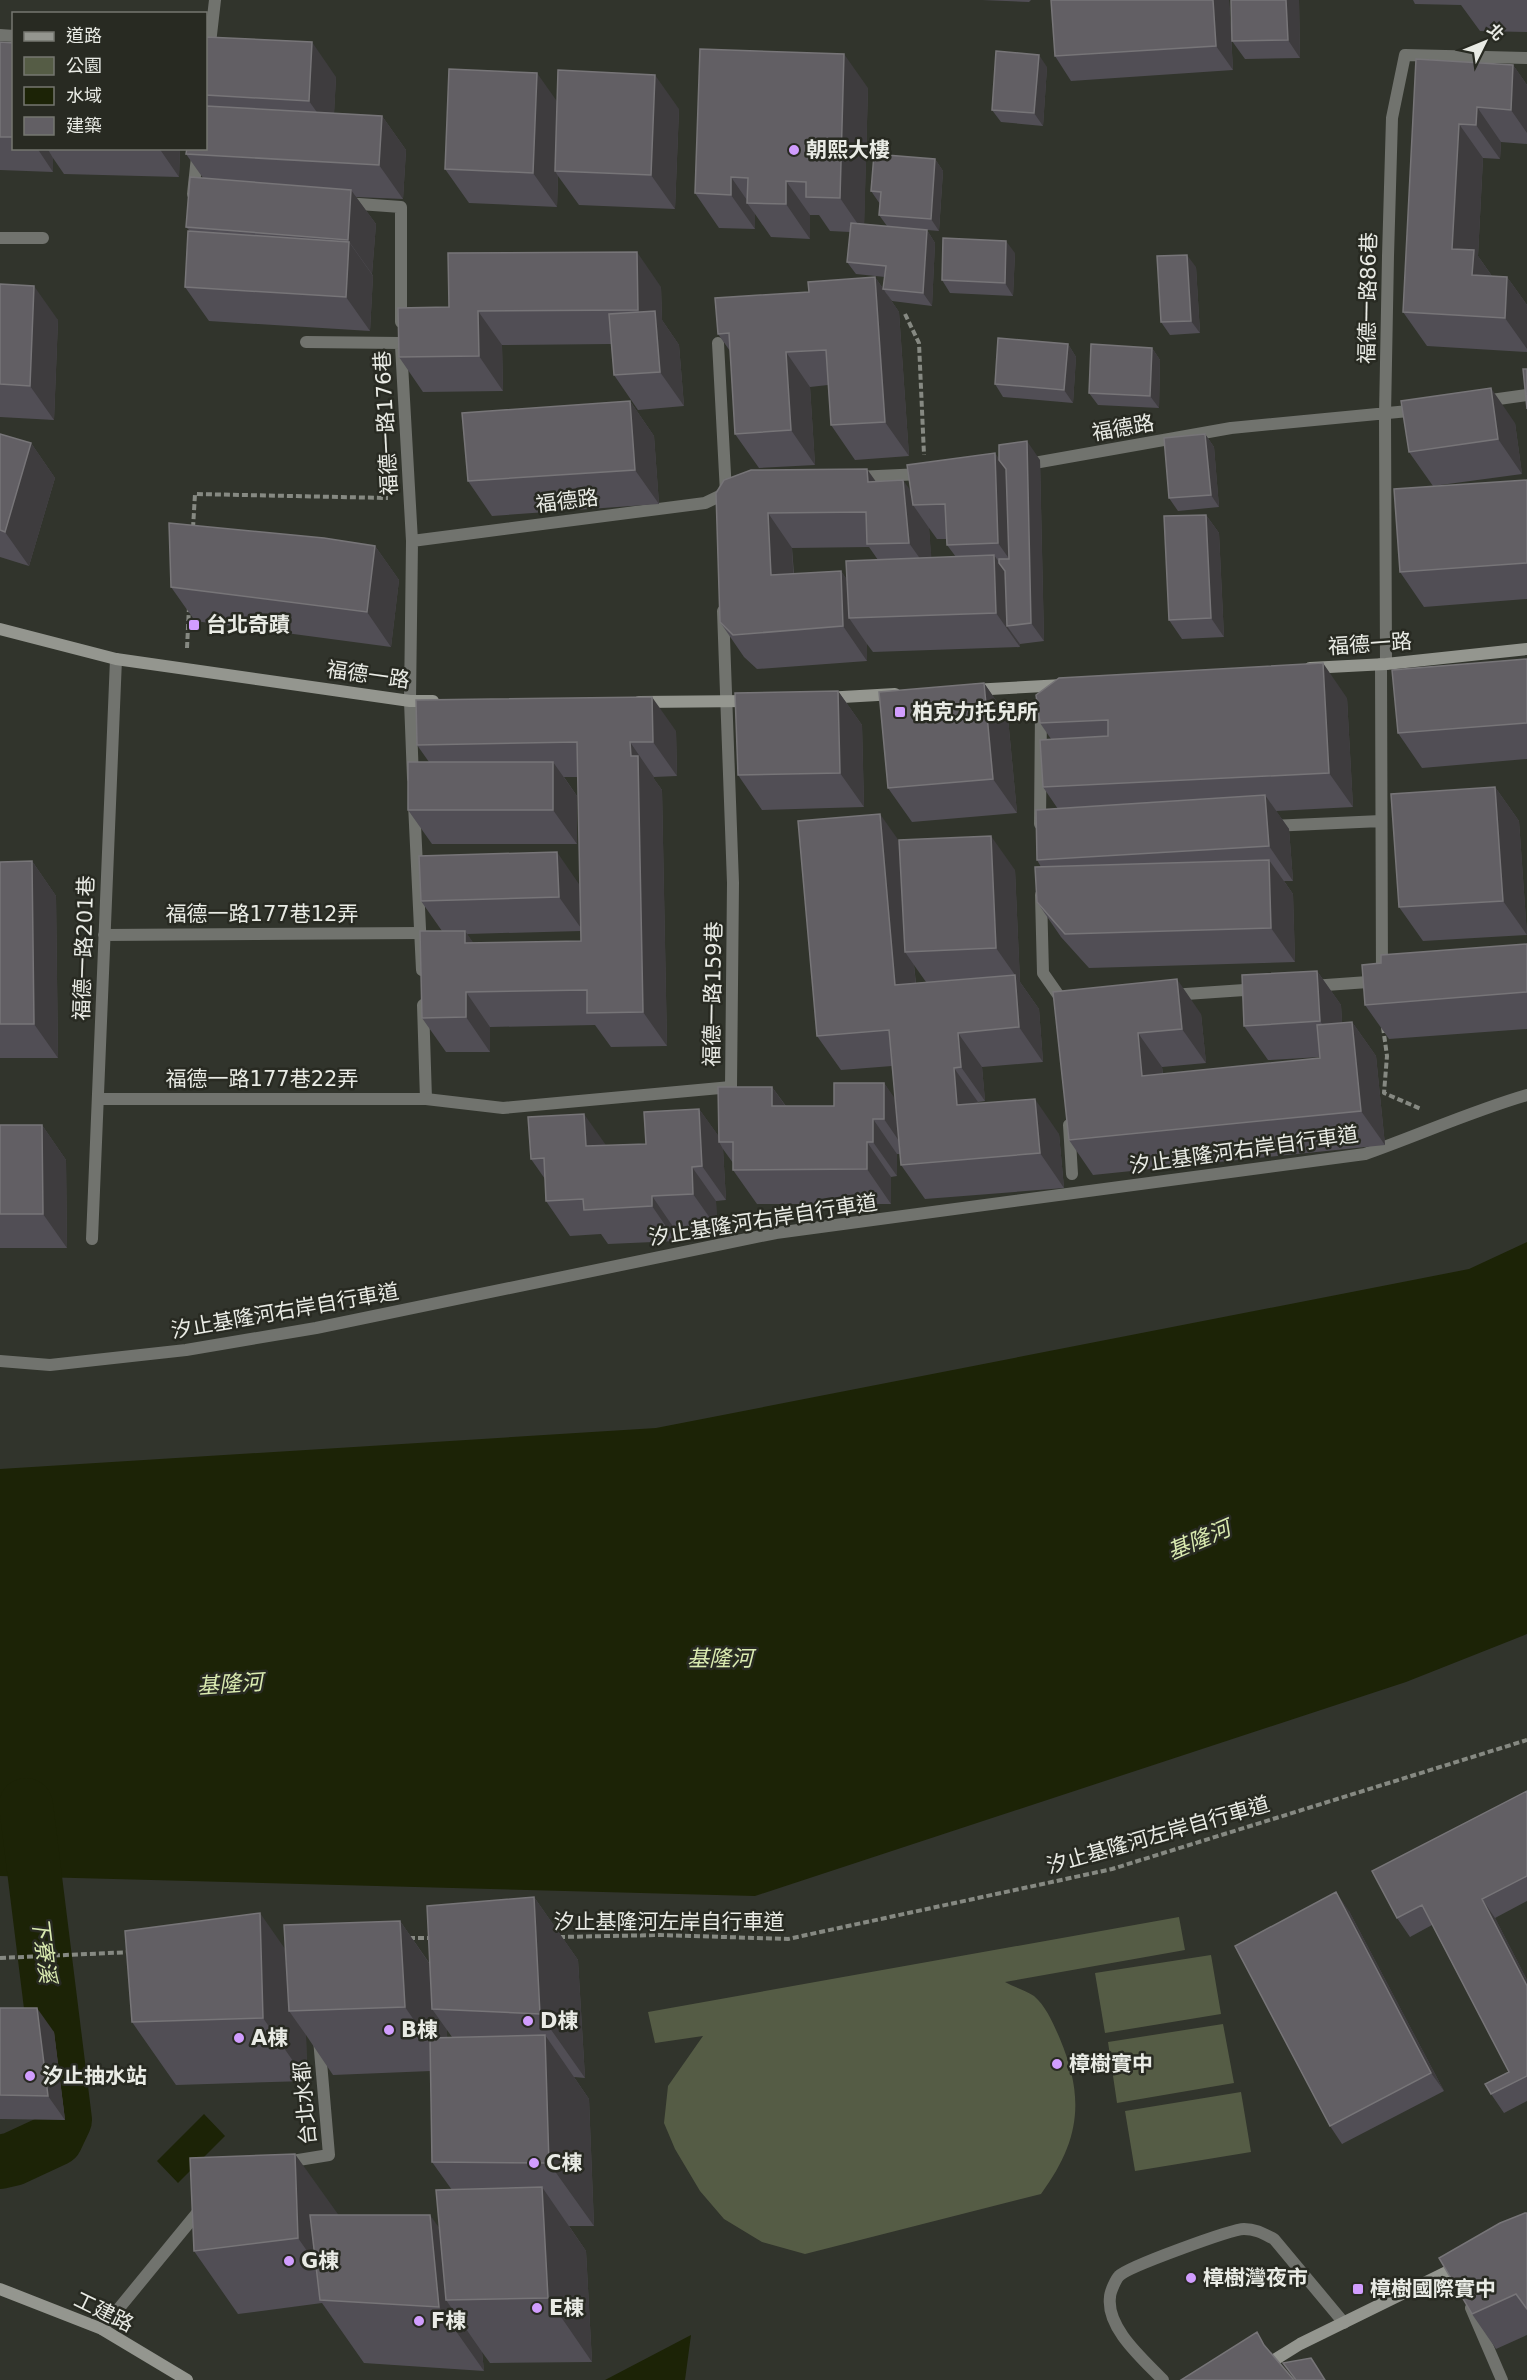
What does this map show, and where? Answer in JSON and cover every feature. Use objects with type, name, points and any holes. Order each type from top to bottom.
[{"type":"street","points":[[207,59],[209,21],[215,0]]},
{"type":"street","name":"福德一路86巷","points":[[1301,986],[1382,981],[1384,415],[1392,118],[1405,55],[1527,58]]},
{"type":"street","points":[[198,150],[198,194]]},
{"type":"street","name":"福德一路176巷","points":[[330,202],[401,207],[401,343],[412,541],[410,701],[426,1099]]},
{"type":"street","points":[[0,238],[43,238]]},
{"type":"street","points":[[306,342],[401,343]]},
{"type":"street","name":"福德路","points":[[412,541],[705,503],[726,496],[718,343]]},
{"type":"street","points":[[1468,403],[1527,395]]},
{"type":"street","name":"福德路","points":[[1010,466],[1231,428],[1384,415],[1432,408]]},
{"type":"street","points":[[842,478],[930,473]]},
{"type":"street","points":[[723,599],[725,703]]},
{"type":"street","name":"福德一路","points":[[0,629],[116,659],[410,701],[445,701]]},
{"type":"street","name":"福德一路","points":[[1299,669],[1383,664],[1527,649]]},
{"type":"street","name":"福德一路201巷","points":[[92,1239],[116,659]]},
{"type":"street","points":[[959,691],[1076,684]]},
{"type":"street","points":[[1040,838],[1041,687]]},
{"type":"street","points":[[807,699],[912,693]]},
{"type":"street","points":[[632,702],[760,701]]},
{"type":"street","name":"福德一路159巷","points":[[426,1099],[503,1108],[731,1087],[733,883],[725,703]]},
{"type":"street","points":[[1263,827],[1381,821]]},
{"type":"street","points":[[1041,883],[1043,973],[1060,1001],[1083,1001]]},
{"type":"street","name":"福德一路177巷12弄","points":[[104,935],[420,933]]},
{"type":"street","points":[[1163,996],[1267,989]]},
{"type":"street","name":"汐止基隆河右岸自行車道","points":[[0,1361],[50,1365],[186,1350],[316,1328],[776,1233],[1365,1154],[1483,1108],[1527,1095]]},
{"type":"street","name":"福德一路177巷22弄","points":[[98,1099],[426,1099]]},
{"type":"street","points":[[1068,1114],[1072,1174]]},
{"type":"street","name":"台北水都","points":[[275,2164],[328,2155],[318,2030]]},
{"type":"street","points":[[102,2329],[210,2198]]},
{"type":"street","points":[[1163,2380],[1132,2348],[1115,2324],[1110,2296],[1119,2276],[1137,2264],[1242,2229],[1260,2231],[1274,2239],[1344,2323]]},
{"type":"street","points":[[1242,2380],[1299,2344],[1456,2272],[1475,2259]]},
{"type":"street","name":"工建路","points":[[0,2289],[102,2329],[187,2380]]},
{"type":"street","points":[[1466,2296],[1503,2380]]},
{"type":"path","points":[[905,314],[919,343],[930,473]]},
{"type":"path","points":[[193,529],[195,494],[409,498]]},
{"type":"path","points":[[186,669],[189,599]]},
{"type":"path","points":[[1383,1024],[1387,1056],[1384,1093],[1421,1110],[1437,1127]]},
{"type":"path","name":"汐止基隆河左岸自行車道","points":[[552,1937],[660,1935],[788,1939],[1112,1869],[1527,1740]]},
{"type":"path","points":[[407,1938],[441,1937]]},
{"type":"path","points":[[0,1958],[138,1951]]},
{"type":"green space","points":[[1179,1917],[1185,1950],[1005,1982],[1034,1996],[1042,2005],[1060,2039],[1073,2081],[1075,2100],[1071,2137],[1054,2175],[1041,2194],[805,2254],[762,2242],[724,2219],[700,2191],[675,2149],[664,2123],[668,2086],[703,2036],[655,2043],[648,2012]]},
{"type":"green space","points":[[1211,1955],[1221,2014],[1105,2033],[1095,1973]]},
{"type":"green space","points":[[1223,2024],[1234,2083],[1117,2103],[1108,2042]]},
{"type":"green space","points":[[1241,2092],[1251,2152],[1135,2171],[1125,2111]]},
{"type":"water","name":"基隆河","points":[[1527,1242],[1527,1634],[1406,1682],[755,1896],[0,1876],[0,1469],[656,1428],[1469,1269]]},
{"type":"water","points":[[204,2114],[225,2136],[178,2183],[157,2161]]},
{"type":"water","points":[[691,2335],[685,2380],[605,2380]]},
{"type":"building","points":[[1051,0],[1213,0],[1216,46],[1055,56]]},
{"type":"building","points":[[1231,0],[1286,0],[1288,40],[1232,41]]},
{"type":"building","points":[[207,37],[312,42],[309,101],[207,95]]},
{"type":"building","points":[[0,42],[12,43],[12,137],[0,137]]},
{"type":"building","name":"朝熙大樓","points":[[700,49],[844,54],[840,198],[806,197],[806,182],[786,181],[786,204],[747,203],[748,178],[731,177],[731,195],[695,193]]},
{"type":"building","points":[[996,51],[1039,55],[1034,113],[992,110]]},
{"type":"building","points":[[1416,59],[1513,65],[1511,110],[1477,107],[1476,125],[1459,124],[1452,249],[1474,250],[1472,275],[1507,277],[1505,318],[1403,312]]},
{"type":"building","points":[[449,69],[537,73],[533,173],[445,169]]},
{"type":"building","points":[[558,70],[655,75],[651,175],[555,171]]},
{"type":"building","points":[[207,106],[382,116],[379,165],[186,154],[187,150],[207,150]]},
{"type":"building","points":[[874,154],[935,159],[931,219],[879,215],[881,192],[871,191]]},
{"type":"building","points":[[190,177],[351,190],[348,240],[186,227]]},
{"type":"building","points":[[851,223],[927,230],[923,293],[883,289],[886,266],[847,262]]},
{"type":"building","points":[[188,231],[349,242],[346,297],[185,287]]},
{"type":"building","points":[[943,238],[1006,241],[1005,283],[942,280]]},
{"type":"building","points":[[637,252],[638,310],[478,311],[479,356],[399,357],[398,308],[449,307],[448,253]]},
{"type":"building","points":[[1187,255],[1191,321],[1161,322],[1157,256]]},
{"type":"building","points":[[875,277],[885,422],[831,425],[826,350],[786,352],[791,430],[735,434],[729,333],[718,334],[715,298],[809,292],[808,282]]},
{"type":"building","points":[[0,284],[34,286],[30,386],[0,384]]},
{"type":"building","points":[[655,311],[660,372],[614,375],[609,314]]},
{"type":"building","points":[[998,338],[1068,344],[1064,390],[995,384]]},
{"type":"building","points":[[1091,344],[1152,348],[1150,396],[1089,393]]},
{"type":"building","points":[[1523,369],[1527,369],[1527,409]]},
{"type":"building","points":[[1491,388],[1498,439],[1409,452],[1401,401]]},
{"type":"building","points":[[630,401],[635,470],[468,481],[462,413]]},
{"type":"building","points":[[0,434],[31,443],[5,532],[0,530]]},
{"type":"building","points":[[1205,434],[1211,495],[1169,498],[1164,438]]},
{"type":"building","points":[[1027,441],[1031,623],[1007,626],[1005,571],[999,563],[999,559],[1009,559],[1006,469],[999,460],[999,445]]},
{"type":"building","points":[[995,453],[998,543],[947,545],[945,504],[913,505],[907,465]]},
{"type":"building","points":[[867,469],[868,482],[903,480],[909,543],[867,544],[866,512],[768,513],[771,575],[841,571],[843,626],[733,635],[720,622],[716,493],[724,480],[751,470]]},
{"type":"building","points":[[1527,480],[1527,563],[1400,572],[1394,489]]},
{"type":"building","points":[[1206,515],[1211,618],[1169,620],[1164,516]]},
{"type":"building","points":[[169,523],[324,538],[375,546],[367,612],[171,587]]},
{"type":"building","points":[[994,555],[996,613],[849,618],[846,561]]},
{"type":"building","points":[[1527,659],[1527,723],[1398,733],[1392,670]]},
{"type":"building","points":[[1323,663],[1329,773],[1043,787],[1040,740],[1108,736],[1108,720],[1040,723],[1036,695],[1059,678]]},
{"type":"building","points":[[984,683],[993,779],[888,788],[879,692]]},
{"type":"building","points":[[838,691],[840,773],[738,775],[735,693]]},
{"type":"building","points":[[652,697],[653,742],[630,742],[631,756],[638,756],[643,1012],[587,1013],[587,990],[466,992],[466,1017],[422,1018],[420,931],[465,931],[465,943],[581,941],[577,742],[417,745],[416,700]]},
{"type":"building","points":[[408,762],[553,762],[553,810],[408,810]]},
{"type":"building","points":[[1495,787],[1503,901],[1399,907],[1391,794]]},
{"type":"building","points":[[1265,795],[1269,846],[1037,860],[1036,810]]},
{"type":"building","points":[[880,814],[895,985],[1015,975],[1019,1027],[958,1033],[961,1067],[954,1068],[957,1105],[1035,1099],[1040,1153],[901,1165],[889,1030],[817,1036],[798,821]]},
{"type":"building","points":[[991,836],[996,948],[905,952],[899,840]]},
{"type":"building","points":[[557,852],[559,897],[421,901],[419,856]]},
{"type":"building","points":[[1269,860],[1271,928],[1065,934],[1037,902],[1035,867]]},
{"type":"building","points":[[32,861],[34,1024],[0,1024],[0,862]]},
{"type":"building","points":[[1527,944],[1527,992],[1365,1005],[1362,965],[1381,963],[1381,955]]},
{"type":"building","points":[[1317,971],[1320,1021],[1244,1026],[1242,975]]},
{"type":"building","points":[[1177,979],[1182,1029],[1138,1033],[1142,1076],[1320,1058],[1317,1025],[1352,1022],[1361,1111],[1069,1140],[1053,992]]},
{"type":"building","points":[[834,1083],[884,1083],[884,1119],[873,1119],[873,1142],[867,1142],[867,1169],[733,1170],[733,1142],[719,1142],[718,1087],[772,1087],[772,1106],[834,1106]]},
{"type":"building","points":[[699,1109],[702,1166],[692,1167],[693,1194],[652,1196],[652,1206],[584,1210],[583,1199],[546,1201],[544,1158],[531,1159],[528,1117],[584,1114],[586,1146],[646,1144],[644,1112]]},
{"type":"building","points":[[0,1125],[42,1125],[43,1214],[0,1214]]},
{"type":"building","points":[[1527,1791],[1527,1876],[1482,1899],[1527,1986],[1527,2076],[1491,2094],[1485,2084],[1509,2072],[1422,1905],[1397,1918],[1372,1871]]},
{"type":"building","points":[[1336,1892],[1431,2073],[1330,2126],[1235,1946]]},
{"type":"building","points":[[534,1897],[540,2014],[432,2009],[427,1906]]},
{"type":"building","points":[[260,1913],[263,2018],[132,2022],[125,1931]]},
{"type":"building","points":[[400,1921],[405,2007],[289,2011],[284,1925]]},
{"type":"building","points":[[0,2008],[37,2008],[48,2096],[0,2095]]},
{"type":"building","points":[[545,2035],[549,2163],[432,2162],[430,2038]]},
{"type":"building","points":[[295,2154],[298,2238],[194,2251],[190,2158]]},
{"type":"building","points":[[542,2187],[548,2298],[446,2300],[436,2190]]},
{"type":"building","points":[[1527,2213],[1527,2309],[1516,2294],[1472,2314],[1439,2258],[1500,2223]]},
{"type":"building","points":[[310,2215],[430,2215],[439,2307],[320,2300]]},
{"type":"building","points":[[1257,2332],[1264,2345],[1294,2380],[1181,2380]]},
{"type":"building","points":[[1311,2358],[1325,2380],[1296,2380],[1283,2363]]},
{"type":"waterway","name":"下寮溪","points":[[0,2162],[13,2159],[56,2139],[65,2120],[26,1805]]},
{"type":"place","name":"朝熙大樓","points":[[794,150]]},
{"type":"place","name":"台北奇蹟","points":[[194,625]]},
{"type":"place","name":"柏克力托兒所","points":[[900,712]]},
{"type":"place","name":"D棟","points":[[528,2021]]},
{"type":"place","name":"B棟","points":[[389,2030]]},
{"type":"place","name":"A棟","points":[[239,2038]]},
{"type":"place","name":"樟樹實中","points":[[1057,2064]]},
{"type":"place","name":"汐止抽水站","points":[[30,2076]]},
{"type":"place","name":"C棟","points":[[534,2163]]},
{"type":"place","name":"G棟","points":[[289,2261]]},
{"type":"place","name":"樟樹灣夜市","points":[[1191,2278]]},
{"type":"place","name":"樟樹國際實中","points":[[1358,2289]]},
{"type":"place","name":"E棟","points":[[537,2308]]},
{"type":"place","name":"F棟","points":[[419,2321]]}]
